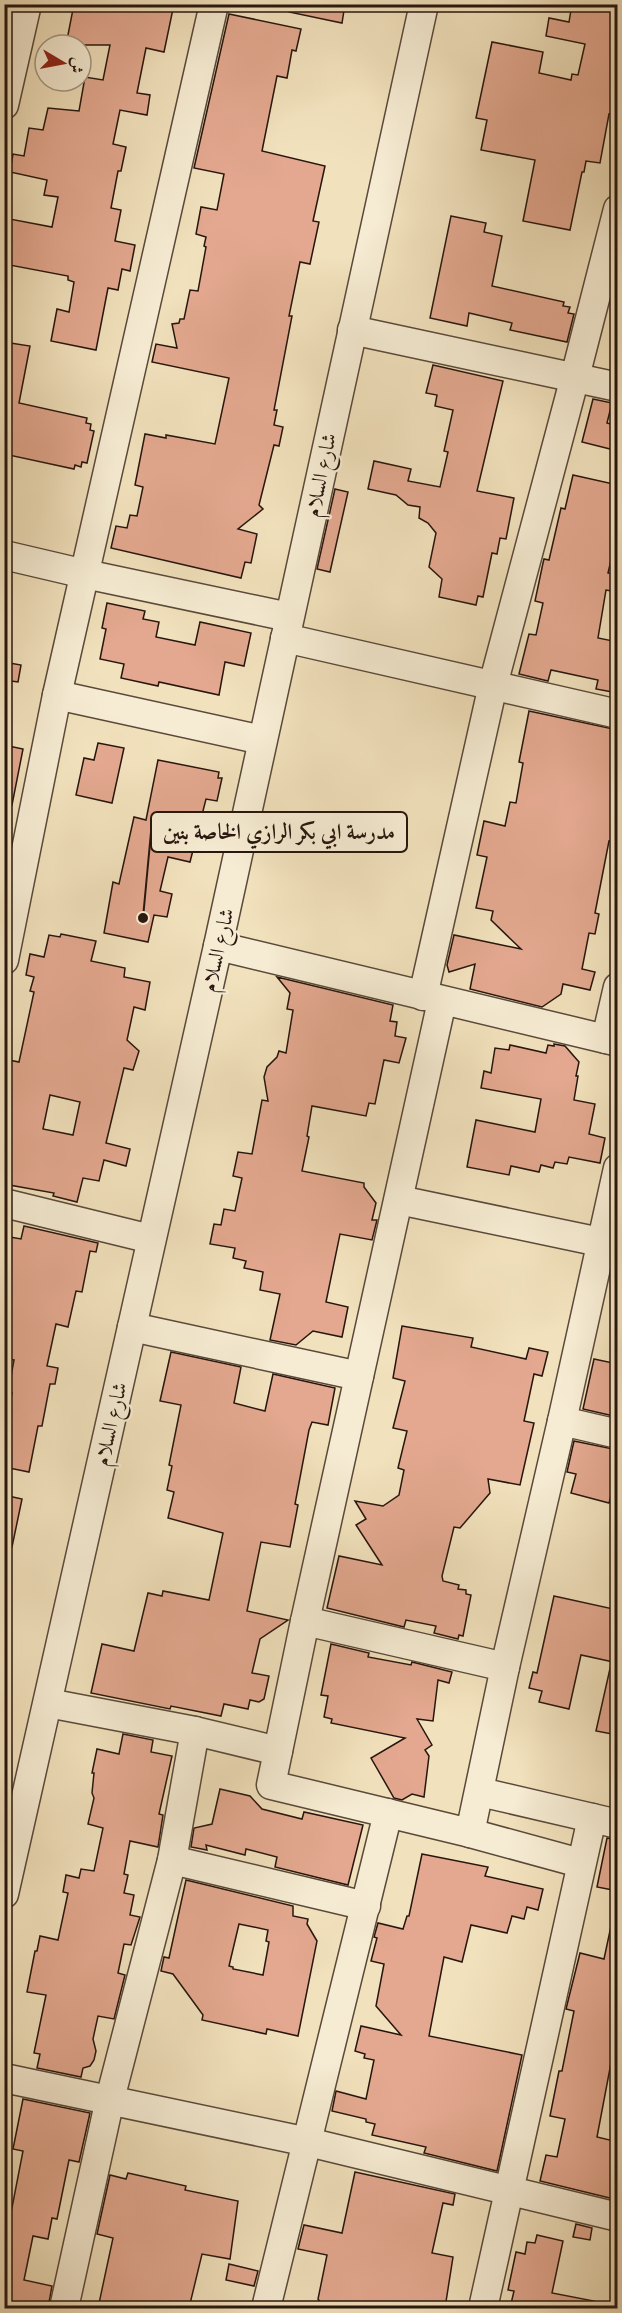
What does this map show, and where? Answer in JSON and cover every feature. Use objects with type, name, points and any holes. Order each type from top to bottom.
[{"type":"street","points":[[4,960],[57,695],[214,4]]},
{"type":"street","name":"شارع السلام","points":[[4,1894],[16,1792],[48,1702],[218,946],[424,4]]},
{"type":"street","points":[[4,105],[18,15]]},
{"type":"street","points":[[580,1863],[470,1833],[271,1785],[305,1621],[399,1200],[432,999],[493,685],[618,209]]},
{"type":"street","points":[[352,330],[618,387]]},
{"type":"street","points":[[4,555],[85,574],[493,685],[618,714]]},
{"type":"street","points":[[57,695],[262,740]]},
{"type":"street","points":[[218,946],[612,1041],[618,987]]},
{"type":"street","points":[[470,1833],[505,1667],[618,1168]]},
{"type":"street","points":[[399,1200],[600,1242]]},
{"type":"street","points":[[4,1203],[151,1239]]},
{"type":"street","points":[[132,1327],[359,1376]]},
{"type":"street","points":[[562,1421],[618,1434]]},
{"type":"street","points":[[305,1621],[505,1667]]},
{"type":"street","points":[[48,1702],[195,1731],[278,1751]]},
{"type":"street","points":[[64,2308],[110,2099],[172,1860],[195,1731]]},
{"type":"street","points":[[480,1791],[605,1821],[580,1863],[483,2308]]},
{"type":"street","points":[[266,2308],[388,1813]]},
{"type":"street","points":[[172,1860],[366,1906]]},
{"type":"street","points":[[4,2078],[308,2142],[618,2217]]},
{"type":"building","points":[[74,4],[174,4],[164,52],[146,48],[137,93],[150,95],[147,115],[120,110],[113,144],[126,147],[121,171],[118,171],[111,208],[121,210],[115,241],[135,245],[130,271],[122,269],[118,290],[108,288],[96,350],[51,341],[57,309],[69,312],[74,282],[68,280],[68,276],[4,264],[4,248],[10,219],[52,227],[58,197],[44,195],[47,180],[10,172],[13,154],[24,156],[29,128],[43,130],[48,108],[79,111],[82,93],[93,93],[93,78],[103,80],[110,45],[93,45],[93,33],[68,33]]},
{"type":"building","points":[[290,4],[345,4],[342,23],[289,12]]},
{"type":"building","points":[[572,4],[618,4],[618,116],[609,114],[600,163],[586,161],[570,230],[523,221],[535,160],[481,150],[487,120],[476,118],[492,42],[543,52],[539,73],[571,80],[572,74],[578,75],[585,44],[546,36],[549,18],[569,22]]},
{"type":"building","points":[[229,14],[301,29],[296,51],[292,50],[287,78],[277,76],[262,151],[325,166],[313,221],[319,222],[310,264],[300,262],[289,316],[292,316],[274,410],[277,410],[274,425],[283,427],[279,446],[274,445],[259,505],[263,509],[238,529],[257,534],[251,563],[245,562],[241,578],[111,548],[116,526],[127,528],[130,515],[137,516],[143,487],[135,485],[145,434],[166,438],[166,435],[215,444],[229,378],[152,362],[156,344],[177,348],[172,324],[184,319],[190,290],[198,291],[206,247],[204,246],[206,237],[196,234],[201,207],[217,210],[224,174],[194,168]]},
{"type":"building","points":[[451,216],[486,223],[484,232],[502,236],[492,286],[564,302],[563,306],[570,307],[568,313],[574,314],[567,342],[510,330],[512,323],[469,313],[467,326],[430,318]]},
{"type":"building","points":[[4,342],[30,346],[19,403],[87,418],[86,423],[91,424],[90,430],[94,431],[87,463],[82,462],[81,467],[75,465],[74,469],[4,454]]},
{"type":"building","points":[[433,365],[503,381],[477,491],[514,498],[506,539],[500,538],[497,554],[492,553],[483,597],[478,596],[476,605],[439,597],[442,579],[429,567],[436,533],[428,523],[419,518],[420,507],[408,505],[396,495],[368,489],[374,461],[411,469],[408,481],[440,487],[448,452],[444,451],[453,410],[435,406],[437,395],[426,393]]},
{"type":"building","points":[[593,399],[612,403],[607,423],[618,426],[618,451],[582,442]]},
{"type":"building","points":[[573,475],[618,485],[614,503],[618,504],[618,531],[608,573],[618,575],[618,592],[606,590],[598,638],[618,642],[618,693],[596,689],[598,680],[551,670],[548,681],[519,674],[529,634],[536,635],[543,603],[535,601],[543,563],[544,559],[549,560],[561,508],[565,509]]},
{"type":"building","points":[[335,489],[348,492],[330,572],[317,569]]},
{"type":"building","points":[[107,603],[145,611],[143,619],[159,622],[156,637],[195,645],[200,622],[251,633],[244,666],[225,662],[219,695],[159,682],[158,686],[121,678],[124,664],[100,659],[106,629],[102,628]]},
{"type":"building","points":[[4,662],[21,665],[18,682],[4,680]]},
{"type":"building","points":[[529,711],[618,730],[618,843],[609,841],[595,913],[599,914],[595,934],[589,933],[582,969],[595,972],[590,990],[563,984],[561,994],[542,1007],[470,989],[475,964],[449,972],[447,965],[454,935],[521,949],[491,920],[493,911],[476,908],[487,857],[477,855],[484,821],[505,826],[510,802],[516,803],[523,763],[519,762]]},
{"type":"building","points":[[98,743],[124,748],[112,803],[76,795],[84,758],[94,760]]},
{"type":"building","points":[[4,745],[23,749],[12,805],[4,804]]},
{"type":"building","points":[[158,760],[219,772],[218,778],[222,778],[217,801],[206,799],[190,862],[168,857],[160,891],[172,894],[167,917],[154,915],[148,942],[104,933],[113,882],[119,884],[134,817],[146,820]]},
{"type":"building","points":[[61,934],[96,941],[91,961],[125,968],[124,977],[150,982],[145,1010],[134,1007],[127,1040],[139,1051],[133,1070],[124,1068],[106,1143],[130,1149],[126,1166],[104,1160],[99,1181],[83,1178],[77,1202],[53,1196],[54,1193],[4,1184],[4,1108],[9,1085],[4,1084],[4,1059],[19,1062],[34,992],[30,991],[34,977],[26,975],[30,954],[44,957],[49,935],[60,937]],"holes":[[[50,1095],[80,1102],[73,1135],[43,1129]]]},
{"type":"building","points":[[277,977],[393,1005],[390,1021],[397,1022],[395,1036],[406,1038],[399,1063],[384,1060],[375,1104],[369,1103],[366,1116],[312,1106],[302,1171],[364,1183],[364,1187],[376,1203],[372,1220],[377,1220],[372,1240],[340,1234],[326,1302],[348,1307],[342,1337],[313,1331],[296,1345],[270,1340],[280,1294],[260,1290],[263,1272],[244,1268],[246,1261],[233,1258],[235,1248],[210,1244],[214,1224],[221,1225],[224,1209],[235,1211],[242,1178],[233,1176],[238,1152],[252,1154],[262,1100],[268,1101],[264,1077],[267,1067],[277,1057],[279,1051],[286,1053],[293,1010],[287,1009],[290,993]]},
{"type":"building","points":[[554,1044],[565,1046],[579,1062],[574,1100],[595,1104],[589,1134],[605,1138],[600,1163],[569,1157],[567,1164],[555,1162],[553,1168],[541,1165],[539,1172],[511,1166],[509,1175],[467,1167],[476,1120],[535,1132],[541,1099],[481,1088],[484,1071],[491,1073],[495,1048],[509,1050],[510,1045],[546,1053],[548,1045],[554,1046]]},
{"type":"building","points":[[24,1226],[98,1243],[96,1252],[90,1251],[82,1292],[76,1291],[68,1327],[56,1324],[47,1366],[58,1368],[55,1384],[50,1384],[42,1426],[38,1426],[29,1472],[4,1467],[4,1430],[12,1393],[8,1393],[14,1360],[4,1359],[4,1236],[21,1239]]},
{"type":"building","points":[[402,1326],[473,1338],[471,1347],[526,1359],[529,1348],[548,1352],[542,1376],[534,1374],[524,1421],[534,1423],[520,1485],[488,1479],[490,1493],[460,1528],[454,1527],[442,1576],[443,1581],[459,1585],[458,1589],[466,1590],[466,1594],[471,1595],[463,1636],[459,1635],[458,1639],[434,1633],[436,1626],[406,1620],[404,1627],[327,1608],[339,1556],[382,1565],[356,1525],[366,1519],[355,1501],[383,1506],[399,1495],[404,1470],[398,1468],[407,1431],[393,1428],[405,1381],[393,1378]]},
{"type":"building","points":[[171,1352],[241,1367],[234,1403],[265,1411],[273,1374],[335,1388],[328,1425],[312,1422],[309,1430],[295,1504],[298,1505],[290,1547],[261,1542],[247,1611],[288,1620],[260,1639],[252,1673],[269,1676],[264,1699],[259,1702],[250,1700],[248,1709],[224,1704],[221,1716],[171,1706],[170,1709],[91,1693],[102,1644],[134,1651],[148,1593],[162,1596],[163,1591],[209,1600],[223,1533],[168,1518],[174,1492],[167,1490],[172,1466],[169,1465],[181,1405],[160,1401]]},
{"type":"building","points":[[594,1359],[618,1364],[618,1417],[583,1409]]},
{"type":"building","points":[[574,1441],[618,1450],[618,1470],[609,1503],[571,1493],[576,1474],[567,1472]]},
{"type":"building","points":[[4,1495],[22,1499],[12,1547],[4,1546]]},
{"type":"building","points":[[554,1596],[618,1610],[618,1663],[581,1655],[569,1709],[539,1702],[542,1691],[529,1688],[533,1672],[537,1673]]},
{"type":"building","points":[[331,1644],[369,1653],[368,1657],[411,1665],[412,1662],[452,1672],[449,1683],[438,1680],[433,1721],[417,1719],[432,1745],[425,1750],[429,1756],[424,1797],[412,1794],[402,1800],[394,1798],[371,1758],[405,1738],[331,1723],[332,1719],[324,1717],[328,1696],[321,1695]]},
{"type":"building","points":[[611,1664],[618,1665],[618,1735],[596,1731]]},
{"type":"building","points":[[123,1734],[153,1740],[151,1752],[172,1756],[159,1814],[163,1815],[158,1847],[130,1841],[124,1874],[128,1875],[124,1893],[134,1895],[130,1915],[140,1917],[131,1945],[124,1944],[118,1973],[125,1975],[114,2019],[98,2016],[93,2039],[96,2051],[94,2060],[90,2066],[83,2068],[81,2077],[37,2068],[40,2054],[34,2053],[46,1995],[27,1992],[40,1936],[58,1940],[68,1893],[63,1892],[66,1875],[79,1878],[81,1869],[94,1871],[103,1828],[88,1824],[94,1798],[92,1793],[94,1773],[92,1773],[97,1749],[119,1754]]},
{"type":"building","points":[[220,1789],[250,1796],[262,1809],[302,1819],[304,1812],[363,1825],[348,1885],[275,1867],[277,1857],[246,1849],[245,1855],[206,1845],[207,1850],[191,1847],[194,1828],[212,1824]]},
{"type":"building","points":[[607,1838],[618,1840],[618,1891],[597,1887]]},
{"type":"building","points":[[422,1854],[488,1867],[485,1876],[543,1889],[538,1910],[527,1907],[524,1919],[512,1916],[507,1933],[471,1925],[462,1962],[444,1957],[429,2036],[522,2055],[497,2171],[424,2153],[426,2147],[372,2135],[375,2124],[366,2122],[366,2119],[332,2111],[336,2091],[366,2099],[374,2060],[364,2058],[365,2054],[355,2051],[361,2026],[401,2035],[376,2006],[384,1964],[371,1961],[378,1923],[403,1929],[407,1916],[409,1916]]},
{"type":"building","points":[[186,1880],[293,1906],[293,1916],[308,1919],[307,1924],[317,1941],[298,2036],[267,2029],[266,2034],[202,2020],[203,2015],[173,1974],[161,1971],[164,1957],[169,1958]],"holes":[[[239,1924],[268,1930],[266,1941],[269,1942],[263,1975],[233,1969],[229,1966]]]},
{"type":"building","points":[[611,1926],[618,1927],[618,2047],[614,2047],[597,2137],[618,2142],[618,2200],[540,2181],[546,2155],[557,2157],[565,2119],[550,2116],[574,2011],[566,2009],[580,1953],[604,1959]]},
{"type":"building","points":[[23,2099],[90,2113],[79,2162],[69,2160],[57,2219],[52,2218],[48,2239],[33,2236],[24,2280],[52,2286],[48,2308],[4,2308],[4,2217],[10,2218],[23,2151],[13,2149]]},
{"type":"building","points":[[355,2172],[455,2194],[453,2205],[443,2203],[432,2253],[453,2257],[445,2308],[324,2308],[318,2299],[327,2255],[298,2249],[304,2225],[342,2233]]},
{"type":"building","points":[[128,2173],[186,2186],[185,2190],[238,2201],[230,2259],[202,2254],[189,2308],[98,2308],[113,2238],[97,2234],[110,2175],[126,2179]]},
{"type":"building","points":[[576,2224],[592,2228],[590,2240],[573,2237]]},
{"type":"building","points":[[537,2235],[563,2241],[552,2293],[594,2301],[593,2308],[510,2308],[514,2291],[508,2290],[516,2252],[525,2254],[527,2242],[535,2243]]},
{"type":"building","points":[[229,2264],[258,2271],[254,2286],[226,2280]]},
{"type":"place","name":"مدرسة ابي بكر الرازي الخاصة بنين","points":[[143,918]]}]
